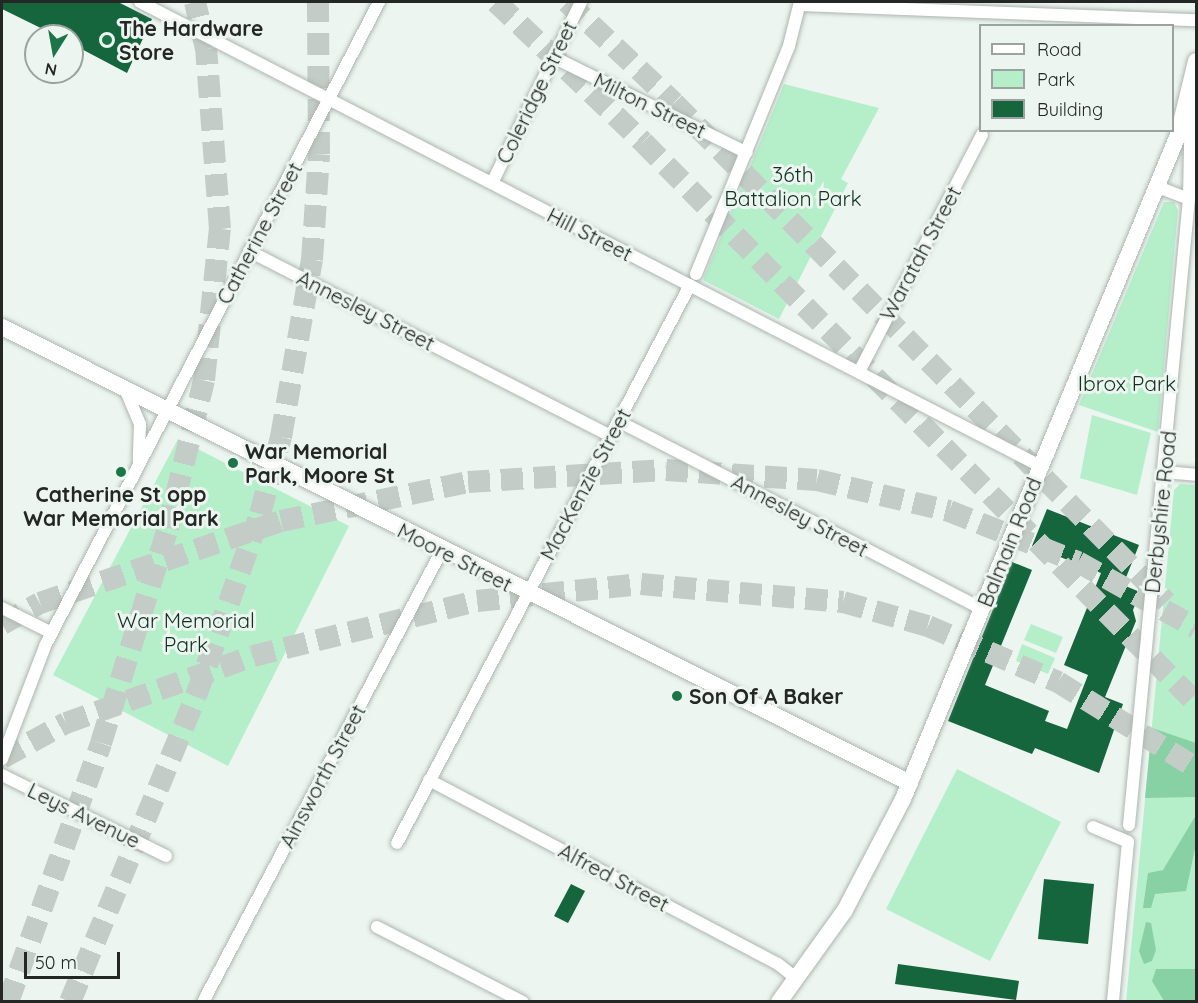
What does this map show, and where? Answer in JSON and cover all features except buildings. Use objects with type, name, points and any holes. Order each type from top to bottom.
[{"type":"main road","name":"Balmain Road","points":[[779,1002],[845,910],[910,783],[1155,186],[1190,95],[1197,61]]},
{"type":"main road","name":"Moore Street","points":[[2,327],[527,593],[910,783]]},
{"type":"street","name":"Hill Street","points":[[140,2],[492,183],[693,280],[859,372],[1040,466]]},
{"type":"street","name":"Catherine Street","points":[[2,759],[52,633],[379,2]]},
{"type":"street","name":"Coleridge Street","points":[[492,183],[580,2]]},
{"type":"street","points":[[800,3],[1197,20]]},
{"type":"street","name":"MacKenzie Street","points":[[397,843],[693,280],[797,27],[800,3]]},
{"type":"street","name":"Milton Street","points":[[553,57],[747,153]]},
{"type":"street","name":"Derbyshire Road","points":[[1129,825],[1189,199],[1190,95]]},
{"type":"street","name":"Waratah Street","points":[[859,372],[982,135]]},
{"type":"street","points":[[1155,186],[1189,199]]},
{"type":"street","name":"Annesley Street","points":[[249,250],[610,436]]},
{"type":"street","name":"Catherine Street","points":[[126,391],[140,424],[139,464]]},
{"type":"street","name":"Annesley Street","points":[[618,421],[982,609]]},
{"type":"street","points":[[1164,472],[1197,475]]},
{"type":"street","name":"Ainsworth Street","points":[[203,1002],[442,550]]},
{"type":"street","points":[[2,608],[52,633]]},
{"type":"street","name":"Leys Avenue","points":[[2,775],[166,855]]},
{"type":"street","name":"Alfred Street","points":[[429,780],[778,964],[796,978]]},
{"type":"street","points":[[1093,826],[1128,842],[1113,1002]]},
{"type":"street","points":[[377,927],[523,1002]]},
{"type":"green space","name":"36th Battalion Park","points":[[784,84],[879,108],[841,179],[848,183],[779,319],[703,280]]},
{"type":"green space","name":"Ibrox Park","points":[[1164,202],[1174,202],[1178,210],[1158,432],[1079,405]]},
{"type":"green space","points":[[1092,415],[1151,433],[1137,495],[1080,478]]},
{"type":"green space","name":"War Memorial Park","points":[[178,439],[349,526],[228,766],[53,675]]},
{"type":"green space","points":[[1180,484],[1196,485],[1196,1001],[1126,1002],[1174,490]]},
{"type":"green space","points":[[1031,624],[1063,637],[1056,653],[1024,640]]},
{"type":"green space","points":[[1022,644],[1055,658],[1048,674],[1016,661]]},
{"type":"green space","points":[[1152,728],[1196,743],[1196,797],[1145,798]]},
{"type":"green space","points":[[957,769],[1061,822],[990,961],[886,909]]},
{"type":"green space","points":[[1196,815],[1196,844],[1186,891],[1155,894],[1151,908],[1143,908],[1148,873],[1163,870]]},
{"type":"green space","points":[[1146,922],[1151,923],[1156,950],[1152,961],[1144,964],[1139,951]]},
{"type":"green space","points":[[1156,969],[1196,969],[1196,1001],[1164,1001],[1152,981]]},
{"type":"tunnel","points":[[8,1002],[101,743],[168,528],[204,380],[220,229],[206,49],[195,2]]},
{"type":"tunnel","points":[[70,1002],[196,696],[260,514],[281,437],[312,260],[319,154],[318,2]]},
{"type":"tunnel","points":[[496,2],[643,142],[1196,703]]},
{"type":"tunnel","points":[[567,2],[674,103],[1166,602]]},
{"type":"tunnel","points":[[2,624],[40,603],[281,521],[468,482],[666,470],[817,480],[949,511],[1078,562],[1196,628]]},
{"type":"tunnel","points":[[2,758],[66,723],[253,656],[477,601],[641,584],[843,602],[928,626],[1058,682],[1196,768]]},
{"type":"place","name":"The Hardware Store","points":[[107,40]]},
{"type":"place","name":"War Memorial Park, Moore St","points":[[233,463]]},
{"type":"place","name":"Catherine St opp War Memorial Park","points":[[121,472]]},
{"type":"place","name":"Son Of A Baker","points":[[677,696]]}]
